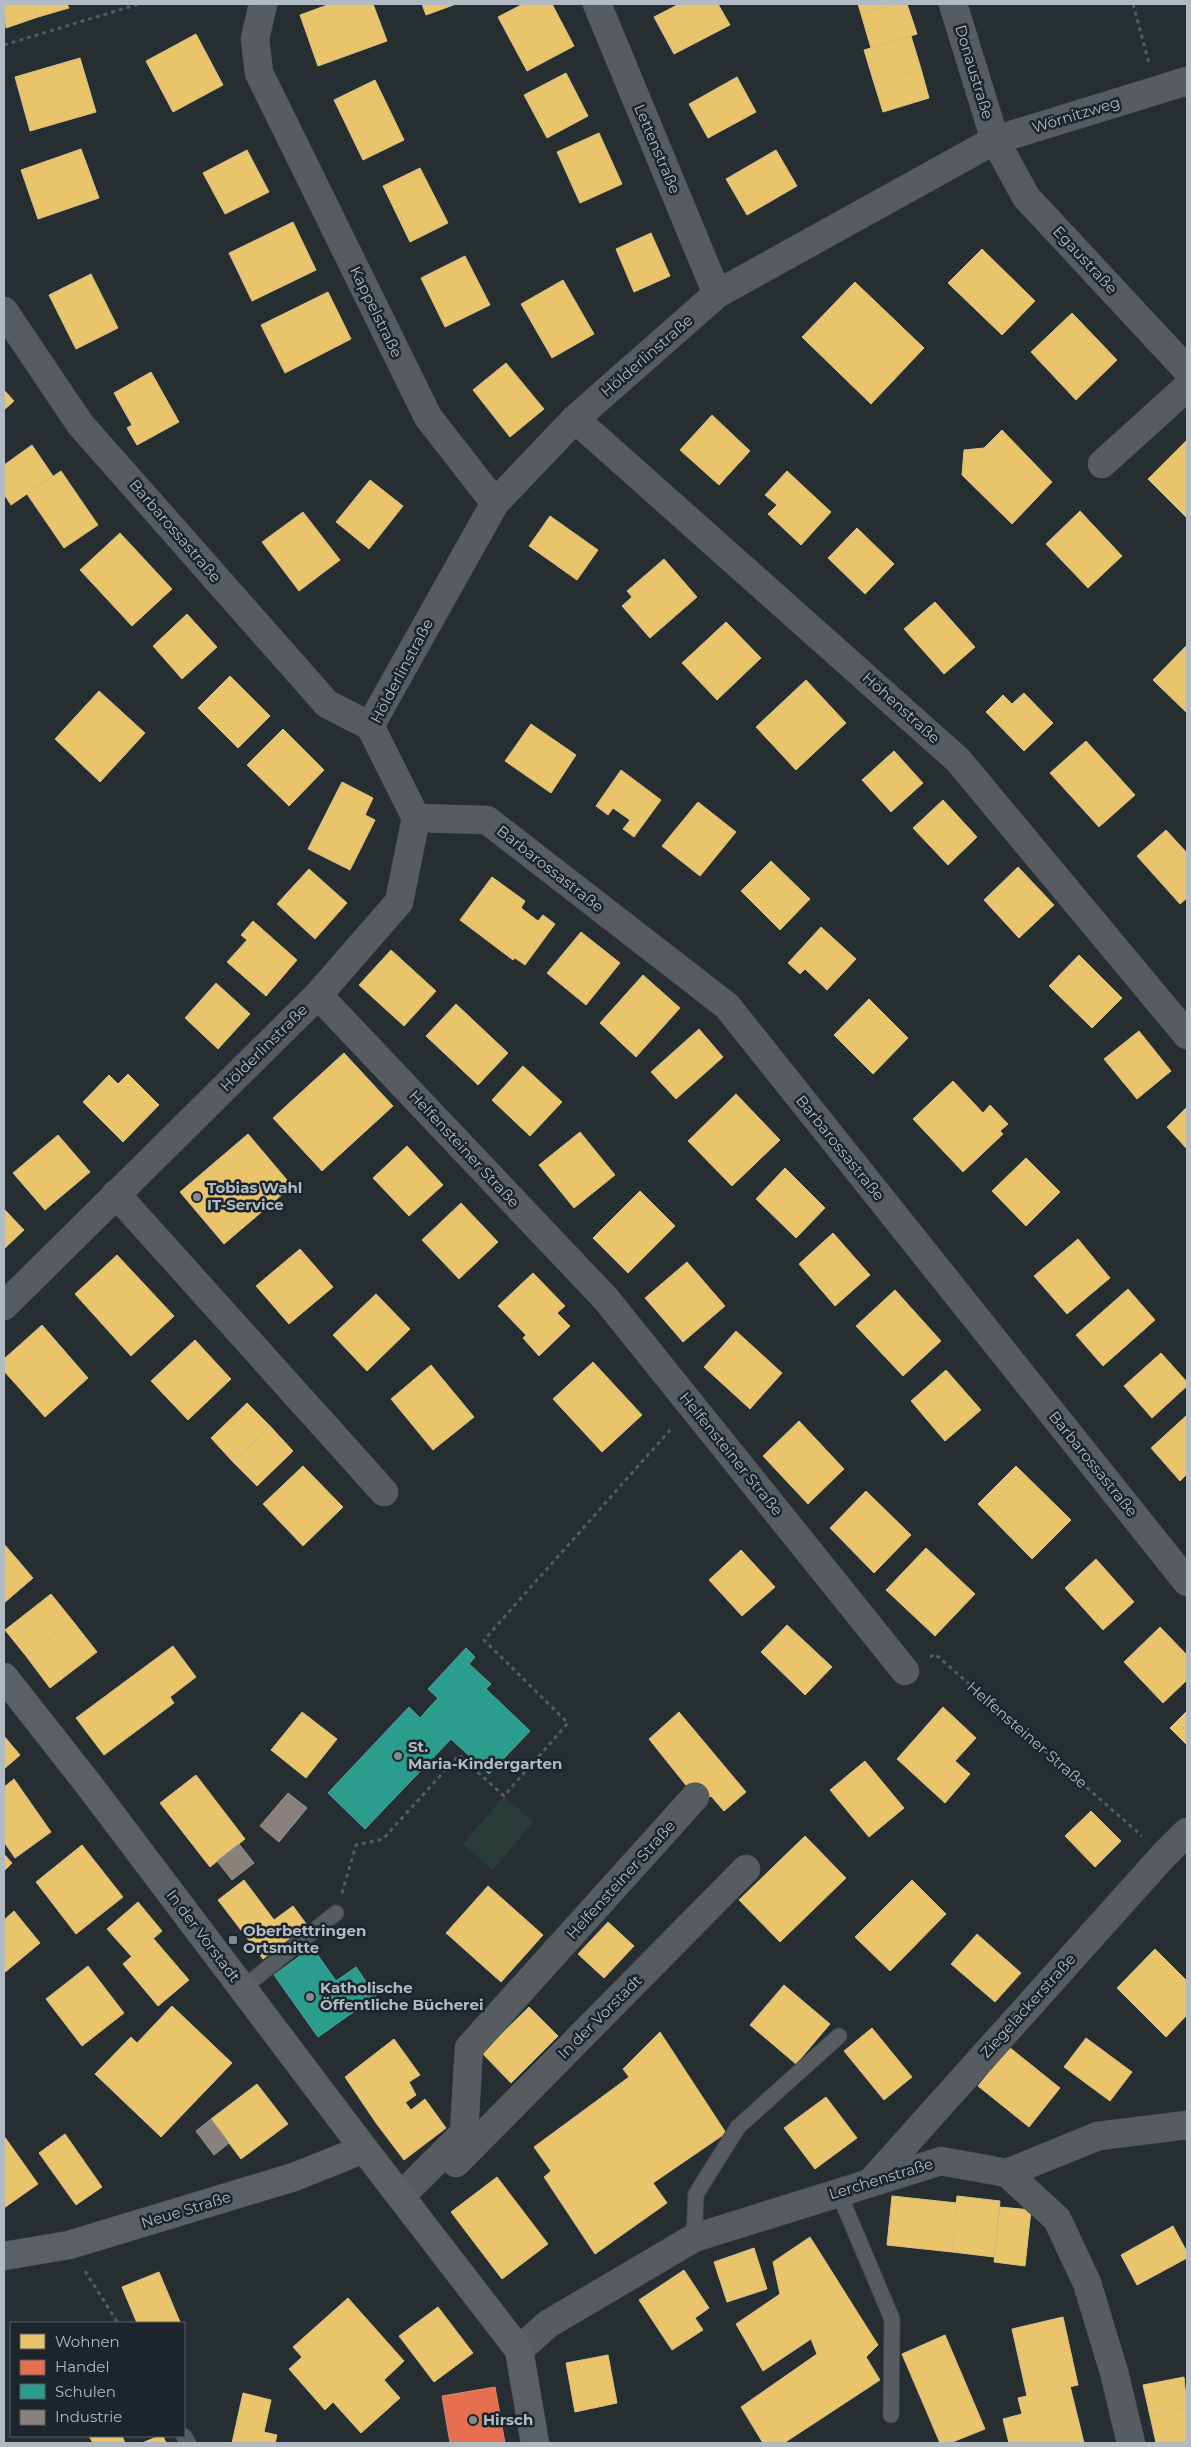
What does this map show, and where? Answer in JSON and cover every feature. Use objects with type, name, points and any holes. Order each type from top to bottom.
[{"type":"street","name":"Kappelstraße","points":[[263,4],[255,39],[259,73],[276,110],[428,418],[495,503]]},
{"type":"street","name":"Lettenstraße","points":[[597,4],[717,294]]},
{"type":"street","name":"Donaustraße","points":[[953,4],[995,140]]},
{"type":"street","name":"Wörnitzweg","points":[[995,140],[1187,81]]},
{"type":"street","name":"Hölderlinstraße","points":[[4,1306],[318,995],[399,902],[416,818],[370,726],[495,503],[575,420],[717,294],[995,140]]},
{"type":"street","name":"Egaustraße","points":[[995,140],[1026,197],[1187,370]]},
{"type":"street","name":"Barbarossastraße","points":[[4,311],[80,424],[327,704],[370,726]]},
{"type":"street","points":[[1102,464],[1187,387]]},
{"type":"street","name":"Höhenstraße","points":[[575,420],[958,760],[1187,1035]]},
{"type":"street","name":"Barbarossastraße","points":[[416,818],[487,820],[727,1006],[1187,1582]]},
{"type":"street","name":"Helfensteiner Straße","points":[[318,995],[606,1299],[905,1671]]},
{"type":"street","points":[[116,1194],[384,1492]]},
{"type":"street","name":"In der Vorstadt","points":[[4,1677],[244,1988],[364,2149],[519,2350],[534,2443]]},
{"type":"street","name":"Helfensteiner Straße","points":[[406,2203],[464,2133],[470,2048],[695,1797]]},
{"type":"street","name":"Ziegeläckerstraße","points":[[871,2182],[1187,1832]]},
{"type":"street","name":"In der Vorstadt","points":[[406,2203],[746,1869]]},
{"type":"street","points":[[1131,2443],[1114,2372],[1087,2283],[1057,2219],[1007,2173],[1098,2136],[1187,2124]]},
{"type":"street","name":"Neue Straße","points":[[4,2256],[69,2245],[294,2177],[364,2149]]},
{"type":"street","name":"Lerchenstraße","points":[[519,2350],[548,2324],[694,2238],[941,2161],[1007,2173]]},
{"type":"lane","points":[[244,1988],[336,1913]]},
{"type":"lane","points":[[694,2238],[696,2194],[738,2127],[839,2036]]},
{"type":"lane","points":[[838,2192],[892,2319],[891,2415]]},
{"type":"path","points":[[4,44],[139,4]]},
{"type":"path","points":[[1133,4],[1156,90]]},
{"type":"path","points":[[336,1913],[356,1845],[383,1839],[460,1755],[504,1796],[568,1723],[484,1640],[692,1406]]},
{"type":"path","name":"Helfensteiner Straße","points":[[905,1671],[935,1654],[1164,1856]]},
{"type":"path","points":[[69,2245],[117,2322]]},
{"type":"green space","points":[[504,1796],[533,1822],[493,1870],[463,1844]]},
{"type":"building: Wohnen","points":[[4,4],[34,4],[38,17],[6,28]]},
{"type":"building: Wohnen","points":[[34,4],[67,4],[69,8],[38,17]]},
{"type":"building: Wohnen","points":[[330,4],[373,4],[387,41],[318,66],[300,15]]},
{"type":"building: Wohnen","points":[[422,4],[456,4],[426,15]]},
{"type":"building: Wohnen","points":[[523,4],[552,4],[574,46],[527,71],[498,17]]},
{"type":"building: Wohnen","points":[[679,4],[718,4],[730,25],[674,54],[654,17]]},
{"type":"building: Wohnen","points":[[858,4],[895,4],[861,14]]},
{"type":"building: Wohnen","points":[[895,4],[907,4],[917,34],[871,48],[861,14]]},
{"type":"building: Wohnen","points":[[196,34],[223,85],[173,112],[146,61]]},
{"type":"building: Wohnen","points":[[911,36],[921,69],[874,83],[864,50]]},
{"type":"building: Wohnen","points":[[80,58],[96,112],[30,131],[15,77]]},
{"type":"building: Wohnen","points":[[921,69],[929,98],[883,112],[874,83]]},
{"type":"building: Wohnen","points":[[566,73],[588,116],[547,138],[524,95]]},
{"type":"building: Wohnen","points":[[737,77],[756,112],[708,138],[689,104]]},
{"type":"building: Wohnen","points":[[375,80],[404,140],[363,160],[334,100]]},
{"type":"building: Wohnen","points":[[599,133],[622,184],[580,203],[557,152]]},
{"type":"building: Wohnen","points":[[81,149],[99,198],[38,219],[21,170]]},
{"type":"building: Wohnen","points":[[247,150],[269,192],[225,214],[203,173]]},
{"type":"building: Wohnen","points":[[776,150],[797,186],[747,215],[726,179]]},
{"type":"building: Wohnen","points":[[420,168],[448,223],[410,242],[383,186]]},
{"type":"building: Wohnen","points":[[293,222],[316,270],[252,301],[229,253]]},
{"type":"building: Wohnen","points":[[651,233],[670,276],[634,292],[616,249]]},
{"type":"building: Wohnen","points":[[982,249],[1035,301],[1002,335],[948,283]]},
{"type":"building: Wohnen","points":[[465,256],[490,305],[445,327],[421,278]]},
{"type":"building: Wohnen","points":[[91,274],[118,328],[76,349],[49,295]]},
{"type":"building: Wohnen","points":[[563,280],[594,334],[552,358],[521,304]]},
{"type":"building: Wohnen","points":[[855,282],[924,348],[871,404],[802,337]]},
{"type":"building: Wohnen","points":[[328,292],[351,339],[285,373],[261,325]]},
{"type":"building: Wohnen","points":[[1072,313],[1117,360],[1076,400],[1031,352]]},
{"type":"building: Wohnen","points":[[506,363],[544,409],[510,437],[473,390]]},
{"type":"building: Wohnen","points":[[151,372],[179,422],[137,445],[127,428],[132,425],[114,393]]},
{"type":"building: Wohnen","points":[[4,390],[14,401],[4,410]]},
{"type":"building: Wohnen","points":[[712,415],[750,451],[719,485],[680,450]]},
{"type":"building: Wohnen","points":[[1002,430],[1052,482],[1012,524],[962,475],[964,450],[984,448]]},
{"type":"building: Wohnen","points":[[1187,440],[1187,518],[1148,479]]},
{"type":"building: Wohnen","points":[[32,445],[53,476],[11,505],[4,494],[4,465]]},
{"type":"building: Wohnen","points":[[61,471],[98,525],[64,548],[27,494]]},
{"type":"building: Wohnen","points":[[787,471],[831,512],[801,545],[768,514],[777,505],[765,495]]},
{"type":"building: Wohnen","points":[[370,480],[403,506],[369,549],[336,522]]},
{"type":"building: Wohnen","points":[[1080,511],[1122,556],[1088,588],[1046,544]]},
{"type":"building: Wohnen","points":[[303,512],[340,560],[299,591],[262,542]]},
{"type":"building: Wohnen","points":[[550,516],[598,550],[577,580],[529,546]]},
{"type":"building: Wohnen","points":[[857,528],[894,564],[865,594],[828,558]]},
{"type":"building: Wohnen","points":[[120,533],[172,589],[132,626],[80,570]]},
{"type":"building: Wohnen","points":[[664,559],[697,597],[650,638],[622,606],[632,597],[627,591]]},
{"type":"building: Wohnen","points":[[935,602],[975,647],[944,674],[904,629]]},
{"type":"building: Wohnen","points":[[187,614],[217,647],[182,679],[153,646]]},
{"type":"building: Wohnen","points":[[726,622],[761,658],[717,700],[682,663]]},
{"type":"building: Wohnen","points":[[1187,645],[1187,713],[1153,680]]},
{"type":"building: Wohnen","points":[[230,676],[270,716],[238,748],[198,708]]},
{"type":"building: Wohnen","points":[[806,680],[846,723],[796,770],[756,727]]},
{"type":"building: Wohnen","points":[[99,691],[145,733],[100,782],[55,739]]},
{"type":"building: Wohnen","points":[[1024,693],[1053,723],[1024,751],[986,712],[1003,695],[1012,704]]},
{"type":"building: Wohnen","points":[[531,724],[576,755],[551,793],[505,761]]},
{"type":"building: Wohnen","points":[[283,729],[324,770],[289,806],[247,765]]},
{"type":"building: Wohnen","points":[[1086,741],[1135,795],[1099,827],[1050,773]]},
{"type":"building: Wohnen","points":[[894,751],[923,783],[891,812],[862,780]]},
{"type":"building: Wohnen","points":[[621,770],[661,800],[634,837],[623,829],[630,820],[613,808],[608,815],[596,806]]},
{"type":"building: Wohnen","points":[[342,782],[373,798],[365,815],[375,820],[350,870],[308,849]]},
{"type":"building: Wohnen","points":[[943,800],[977,837],[948,865],[913,828]]},
{"type":"building: Wohnen","points":[[698,802],[736,832],[700,876],[662,846]]},
{"type":"building: Wohnen","points":[[1166,830],[1187,853],[1187,898],[1180,904],[1137,856]]},
{"type":"building: Wohnen","points":[[771,861],[810,899],[780,930],[741,891]]},
{"type":"building: Wohnen","points":[[1018,867],[1054,905],[1019,938],[984,900]]},
{"type":"building: Wohnen","points":[[309,869],[347,903],[315,939],[277,904]]},
{"type":"building: Wohnen","points":[[492,877],[525,901],[521,908],[538,921],[543,915],[555,924],[525,965],[515,958],[513,960],[460,920]]},
{"type":"building: Wohnen","points":[[253,921],[297,960],[266,996],[227,962],[247,940],[241,935]]},
{"type":"building: Wohnen","points":[[821,927],[856,959],[827,990],[805,969],[800,974],[788,963]]},
{"type":"building: Wohnen","points":[[581,932],[620,963],[586,1005],[547,973]]},
{"type":"building: Wohnen","points":[[391,950],[436,991],[404,1026],[359,985]]},
{"type":"building: Wohnen","points":[[1079,955],[1122,998],[1092,1028],[1049,986]]},
{"type":"building: Wohnen","points":[[643,975],[680,1008],[636,1057],[600,1023]]},
{"type":"building: Wohnen","points":[[216,983],[250,1014],[218,1049],[185,1018]]},
{"type":"building: Wohnen","points":[[869,999],[908,1038],[873,1074],[834,1035]]},
{"type":"building: Wohnen","points":[[456,1004],[508,1053],[478,1085],[426,1036]]},
{"type":"building: Wohnen","points":[[699,1029],[723,1057],[676,1099],[651,1072]]},
{"type":"building: Wohnen","points":[[1139,1031],[1171,1071],[1137,1099],[1104,1059]]},
{"type":"building: Wohnen","points":[[344,1053],[393,1106],[322,1171],[273,1118]]},
{"type":"building: Wohnen","points":[[523,1066],[562,1102],[530,1136],[492,1100]]},
{"type":"building: Wohnen","points":[[128,1074],[159,1105],[123,1142],[83,1102],[109,1075],[118,1084]]},
{"type":"building: Wohnen","points":[[953,1081],[983,1113],[990,1105],[1008,1124],[1000,1131],[1003,1134],[963,1172],[913,1119]]},
{"type":"building: Wohnen","points":[[736,1094],[780,1140],[732,1186],[688,1141]]},
{"type":"building: Wohnen","points":[[1187,1107],[1187,1149],[1167,1127]]},
{"type":"building: Wohnen","points":[[580,1132],[615,1175],[574,1208],[539,1165]]},
{"type":"building: Wohnen","points":[[248,1134],[292,1186],[224,1244],[180,1192]]},
{"type":"building: Wohnen","points":[[58,1135],[90,1172],[45,1210],[13,1173]]},
{"type":"building: Wohnen","points":[[407,1146],[443,1185],[409,1216],[373,1178]]},
{"type":"building: Wohnen","points":[[1026,1158],[1060,1192],[1026,1226],[992,1191]]},
{"type":"building: Wohnen","points":[[785,1168],[825,1208],[796,1238],[756,1199]]},
{"type":"building: Wohnen","points":[[640,1191],[675,1226],[628,1273],[593,1238]]},
{"type":"building: Wohnen","points":[[461,1203],[498,1242],[459,1279],[422,1240]]},
{"type":"building: Wohnen","points":[[4,1209],[24,1230],[4,1249]]},
{"type":"building: Wohnen","points":[[833,1233],[870,1275],[835,1306],[799,1264]]},
{"type":"building: Wohnen","points":[[1078,1239],[1110,1278],[1067,1314],[1034,1276]]},
{"type":"building: Wohnen","points":[[300,1249],[333,1287],[289,1324],[256,1286]]},
{"type":"building: Wohnen","points":[[117,1255],[174,1316],[131,1356],[75,1294]]},
{"type":"building: Wohnen","points":[[687,1262],[725,1306],[683,1342],[645,1298]]},
{"type":"building: Wohnen","points":[[533,1273],[565,1306],[557,1313],[570,1326],[539,1356],[523,1338],[526,1335],[498,1306]]},
{"type":"building: Wohnen","points":[[1128,1289],[1155,1320],[1103,1366],[1076,1335]]},
{"type":"building: Wohnen","points":[[895,1290],[941,1341],[903,1376],[856,1326]]},
{"type":"building: Wohnen","points":[[376,1294],[410,1329],[367,1371],[333,1335]]},
{"type":"building: Wohnen","points":[[42,1325],[88,1378],[45,1417],[4,1371],[4,1359]]},
{"type":"building: Wohnen","points":[[736,1331],[782,1373],[750,1409],[704,1367]]},
{"type":"building: Wohnen","points":[[195,1340],[231,1379],[188,1420],[151,1381]]},
{"type":"building: Wohnen","points":[[1161,1353],[1187,1382],[1187,1386],[1152,1418],[1124,1386]]},
{"type":"building: Wohnen","points":[[593,1362],[642,1415],[602,1452],[553,1399]]},
{"type":"building: Wohnen","points":[[431,1365],[474,1417],[433,1450],[391,1399]]},
{"type":"building: Wohnen","points":[[946,1370],[981,1410],[945,1441],[911,1401]]},
{"type":"building: Wohnen","points":[[247,1403],[270,1426],[233,1462],[211,1438]]},
{"type":"building: Wohnen","points":[[1187,1415],[1187,1474],[1180,1481],[1151,1448]]},
{"type":"building: Wohnen","points":[[799,1421],[844,1469],[808,1504],[763,1456]]},
{"type":"building: Wohnen","points":[[270,1426],[293,1451],[257,1486],[233,1462]]},
{"type":"building: Wohnen","points":[[303,1466],[343,1507],[303,1546],[263,1504]]},
{"type":"building: Wohnen","points":[[1016,1466],[1071,1520],[1032,1559],[978,1504]]},
{"type":"building: Wohnen","points":[[866,1491],[911,1535],[874,1573],[830,1528]]},
{"type":"building: Wohnen","points":[[4,1544],[33,1578],[4,1603]]},
{"type":"building: Wohnen","points":[[926,1548],[975,1594],[935,1636],[886,1590]]},
{"type":"building: Wohnen","points":[[741,1550],[775,1587],[742,1616],[709,1580]]},
{"type":"building: Wohnen","points":[[1096,1559],[1134,1602],[1103,1630],[1065,1588]]},
{"type":"building: Wohnen","points":[[51,1594],[72,1620],[26,1656],[5,1630]]},
{"type":"building: Wohnen","points":[[72,1620],[97,1652],[50,1688],[26,1656]]},
{"type":"building: Wohnen","points":[[787,1625],[832,1667],[805,1695],[761,1652]]},
{"type":"building: Wohnen","points":[[1160,1627],[1187,1655],[1187,1680],[1163,1703],[1124,1662]]},
{"type":"building: Wohnen","points":[[173,1646],[196,1677],[170,1697],[174,1703],[104,1755],[76,1718]]},
{"type":"building: Wohnen","points":[[943,1707],[976,1738],[955,1761],[970,1774],[945,1803],[897,1759]]},
{"type":"building: Wohnen","points":[[1187,1711],[1187,1745],[1170,1728]]},
{"type":"building: Wohnen","points":[[302,1712],[337,1739],[306,1778],[271,1750]]},
{"type":"building: Wohnen","points":[[679,1712],[746,1792],[724,1811],[711,1796],[701,1804],[649,1739]]},
{"type":"building: Wohnen","points":[[4,1736],[20,1755],[4,1769]]},
{"type":"building: Wohnen","points":[[865,1761],[904,1808],[869,1837],[830,1790]]},
{"type":"building: Wohnen","points":[[196,1775],[245,1839],[210,1867],[160,1803]]},
{"type":"building: Wohnen","points":[[14,1779],[51,1832],[15,1858],[4,1842],[4,1787]]},
{"type":"building: Wohnen","points":[[1091,1811],[1121,1841],[1095,1867],[1065,1836]]},
{"type":"building: Wohnen","points":[[805,1836],[846,1878],[780,1942],[739,1900]]},
{"type":"building: Wohnen","points":[[82,1845],[123,1897],[76,1934],[36,1882]]},
{"type":"building: Wohnen","points":[[4,1854],[12,1863],[4,1871]]},
{"type":"building: Wohnen","points":[[244,1880],[274,1920],[293,1906],[307,1925],[263,1959],[218,1900]]},
{"type":"building: Wohnen","points":[[912,1880],[946,1914],[890,1971],[855,1937]]},
{"type":"building: Wohnen","points":[[488,1886],[543,1935],[501,1982],[446,1933]]},
{"type":"building: Wohnen","points":[[138,1902],[162,1931],[132,1957],[107,1929]]},
{"type":"building: Wohnen","points":[[14,1911],[40,1943],[4,1973],[4,1920]]},
{"type":"building: Wohnen","points":[[608,1922],[634,1946],[604,1978],[578,1954]]},
{"type":"building: Wohnen","points":[[977,1934],[1021,1973],[995,2002],[951,1964]]},
{"type":"building: Wohnen","points":[[153,1938],[189,1980],[158,2006],[123,1964]]},
{"type":"building: Wohnen","points":[[1155,1949],[1187,1981],[1187,2015],[1166,2037],[1117,1988]]},
{"type":"building: Wohnen","points":[[88,1966],[124,2013],[82,2046],[46,1999]]},
{"type":"building: Wohnen","points":[[784,1985],[830,2024],[796,2064],[750,2025]]},
{"type":"building: Wohnen","points":[[172,2006],[232,2063],[161,2137],[95,2074],[131,2037],[137,2043]]},
{"type":"building: Wohnen","points":[[529,2007],[558,2036],[511,2083],[482,2053]]},
{"type":"building: Wohnen","points":[[872,2028],[912,2077],[884,2100],[844,2051]]},
{"type":"building: Wohnen","points":[[660,2032],[726,2133],[653,2183],[667,2203],[595,2254],[544,2177],[551,2171],[534,2147],[629,2077],[623,2069]]},
{"type":"building: Wohnen","points":[[1086,2038],[1132,2072],[1110,2101],[1064,2067]]},
{"type":"building: Wohnen","points":[[394,2039],[420,2075],[409,2082],[416,2095],[376,2123],[345,2077]]},
{"type":"building: Wohnen","points":[[1009,2047],[1060,2088],[1029,2127],[978,2086]]},
{"type":"building: Wohnen","points":[[257,2084],[288,2124],[241,2159],[211,2119]]},
{"type":"building: Wohnen","points":[[826,2097],[857,2138],[815,2169],[784,2128]]},
{"type":"building: Wohnen","points":[[425,2099],[446,2128],[404,2160],[376,2123],[405,2102],[411,2110]]},
{"type":"building: Wohnen","points":[[65,2134],[102,2187],[76,2205],[39,2153]]},
{"type":"building: Wohnen","points":[[4,2136],[38,2184],[4,2208]]},
{"type":"building: Wohnen","points":[[497,2177],[548,2244],[502,2279],[451,2212]]},
{"type":"building: Wohnen","points":[[892,2196],[957,2203],[952,2252],[887,2245]]},
{"type":"building: Wohnen","points":[[957,2196],[1000,2201],[994,2257],[952,2252]]},
{"type":"building: Wohnen","points":[[1000,2207],[1031,2210],[1025,2266],[994,2262]]},
{"type":"building: Wohnen","points":[[1173,2226],[1187,2252],[1187,2258],[1137,2285],[1121,2255]]},
{"type":"building: Wohnen","points":[[810,2237],[878,2345],[866,2357],[880,2380],[784,2443],[763,2443],[741,2407],[817,2354],[811,2339],[763,2371],[736,2324],[780,2294],[773,2262]]},
{"type":"building: Wohnen","points":[[754,2248],[767,2289],[727,2302],[714,2262]]},
{"type":"building: Wohnen","points":[[684,2270],[709,2308],[695,2318],[703,2330],[672,2350],[639,2300]]},
{"type":"building: Wohnen","points":[[159,2272],[180,2322],[137,2322],[122,2287]]},
{"type":"building: Wohnen","points":[[348,2298],[404,2361],[384,2380],[400,2398],[361,2433],[333,2402],[325,2410],[289,2369],[302,2357],[293,2347]]},
{"type":"building: Wohnen","points":[[438,2307],[473,2353],[434,2382],[399,2336]]},
{"type":"building: Wohnen","points":[[1063,2317],[1078,2385],[1027,2396],[1012,2329]]},
{"type":"building: Wohnen","points":[[945,2335],[985,2429],[950,2443],[940,2443],[902,2354]]},
{"type":"building: Wohnen","points":[[608,2355],[617,2403],[575,2412],[566,2363]]},
{"type":"building: Wohnen","points":[[1184,2377],[1187,2408],[1150,2416],[1143,2385]]},
{"type":"building: Wohnen","points":[[1070,2386],[1084,2443],[1009,2443],[1003,2419],[1022,2414],[1018,2398]]},
{"type":"building: Wohnen","points":[[243,2393],[271,2400],[264,2432],[277,2435],[275,2443],[232,2443]]},
{"type":"building: Wohnen","points":[[1187,2408],[1187,2443],[1156,2443],[1150,2416]]},
{"type":"building: Wohnen","points":[[90,2437],[122,2437],[125,2443],[93,2443]]},
{"type":"building: Wohnen","points":[[157,2437],[163,2437],[166,2443],[142,2443]]},
{"type":"building: Handel","name":"Hirsch","points":[[495,2387],[505,2443],[450,2443],[442,2396]]},
{"type":"building: Schulen","name":"St. Maria-Kindergarten","points":[[466,1648],[475,1657],[469,1664],[491,1684],[486,1689],[530,1731],[489,1774],[451,1739],[365,1829],[328,1793],[409,1707],[420,1718],[438,1698],[428,1689]]},
{"type":"building: Schulen","points":[[312,1947],[336,1981],[356,1967],[376,1996],[318,2037],[274,1975]]},
{"type":"building: Industrie","points":[[288,1793],[307,1808],[279,1842],[260,1826]]},
{"type":"building: Industrie","points":[[239,1844],[254,1863],[232,1880],[217,1861]]},
{"type":"building: Industrie","points":[[211,2119],[229,2143],[214,2155],[196,2131]]},
{"type":"place","name":"Tobias Wahl IT-Service","points":[[197,1197]]},
{"type":"place","name":"St. Maria-Kindergarten","points":[[398,1756]]},
{"type":"place","name":"Oberbettringen Ortsmitte","points":[[233,1940]]},
{"type":"place","name":"Katholische Öffentliche Bücherei","points":[[310,1997]]},
{"type":"place","name":"Hirsch","points":[[473,2420]]}]
